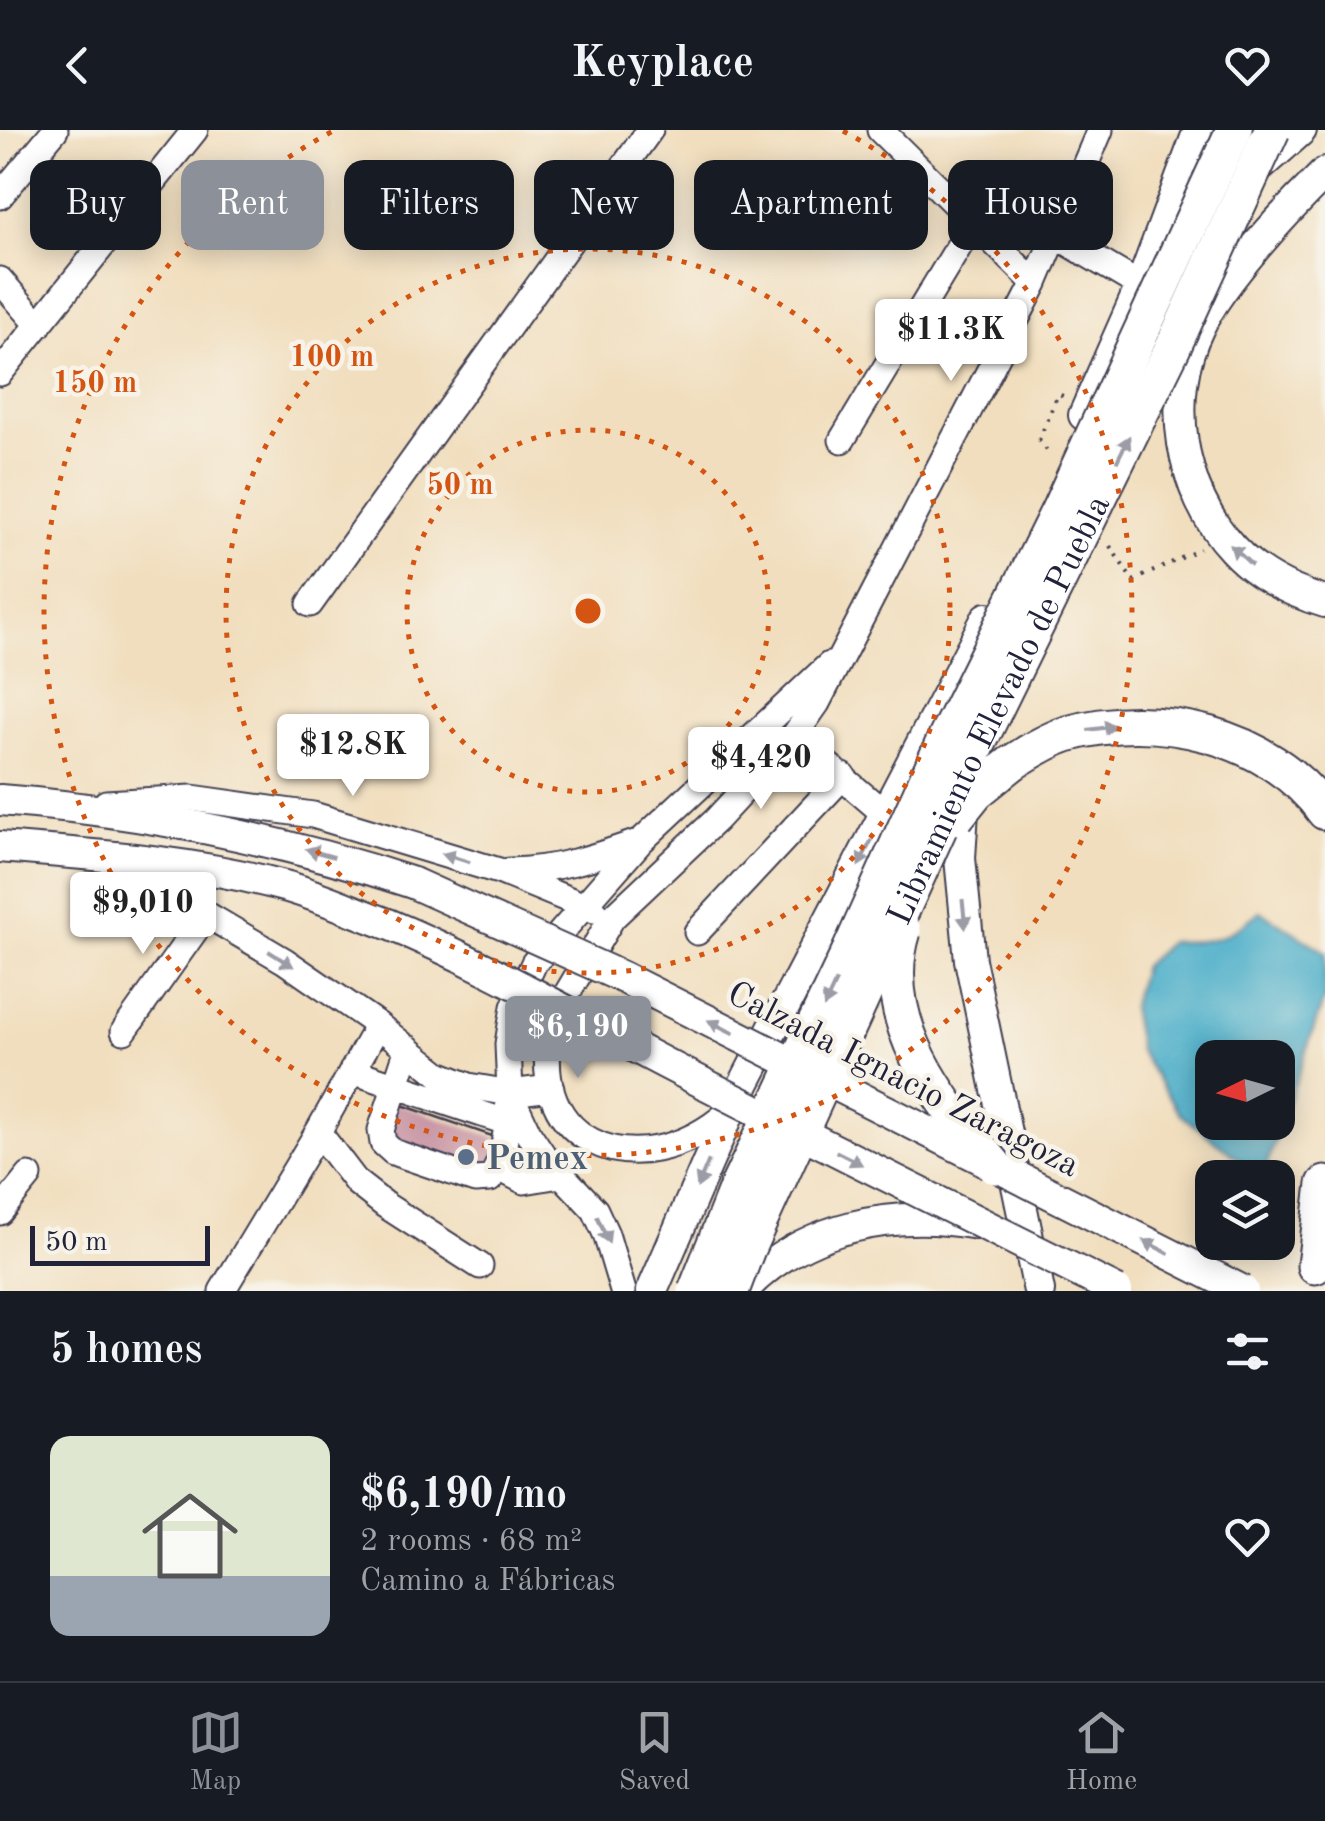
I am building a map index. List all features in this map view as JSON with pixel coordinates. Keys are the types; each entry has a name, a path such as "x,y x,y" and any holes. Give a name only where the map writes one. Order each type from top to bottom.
{"highway":[{"name":"Libramiento Elevado de Puebla","path":"696,1291 737,1188 942,746 1059,510 1234,130"},
{"name":"Libramiento Elevado de Puebla","path":"732,1291 747,1249 972,756 1173,347 1272,130"},
{"path":"996,1166 955,1120 930,1080 906,1024 897,989 900,942 908,914 935,851 976,792 1012,763 1065,735 1101,727 1179,727 1260,756 1306,790 1325,812"},
{"path":"1315,1267 1325,1184"}],"main road":[{"path":"652,1291 730,1110 1025,544 1141,286 1199,130"},
{"path":"1141,286 1301,130"},
{"path":"1325,173 1270,232 1200,324 1190,349 1180,400 1185,454 1200,498 1224,538 1262,574 1325,602"},
{"path":"1025,544 970,746 960,858 970,960 1039,1291"},
{"name":"Calzada Ignacio Zaragoza","path":"0,800 71,805 216,828 320,852 412,883 622,977 1243,1291"},
{"path":"0,847 210,869 288,888 388,924 466,956 591,1026 1117,1291"},
{"path":"742,1291 785,1254 821,1235 866,1222 910,1218 987,1226"}],"street":[{"path":"0,196 55,130"},
{"path":"0,373 195,130"},
{"path":"310,604 650,130"},
{"path":"880,130 948,197"},
{"path":"1087,160 1100,130"},
{"path":"842,440 956,250"},
{"path":"1001,250 1035,283"},
{"path":"730,1110 710,1128 664,1150 627,1153 582,1134 561,1110 551,1088 548,1046 556,1012 612,918 716,820 794,736 817,703 1049,250"},
{"path":"1080,250 1141,286"},
{"path":"0,280 39,325"},
{"path":"408,1048 382,1130 383,1143 393,1152 475,1180 490,1179 499,1168 506,1122 510,1093 508,1044 514,1007 534,963 640,842 840,655"},
{"path":"794,736 885,814"},
{"path":"697,932 842,776"},
{"path":"71,805 192,798 313,816 499,871 612,918"},
{"path":"499,871 544,870 574,864 640,842"},
{"path":"107,856 285,962 378,1025 439,1074 510,1093 551,1088"},
{"path":"124,1031 206,915"},
{"path":"222,1291 378,1025"},
{"path":"352,1071 506,1122"},
{"path":"510,1093 529,1134 560,1175 594,1210 606,1234 623,1291"},
{"path":"318,1132 358,1183 385,1205 480,1266"},
{"path":"499,1168 524,1181 560,1175"},
{"path":"0,1212 30,1176"},
{"path":"675,1242 709,1291"}],"path":[{"path":"1040,440 1058,394"},
{"path":"1105,538 1133,581 1224,538"}],"water":[{"path":"1260,911 1325,952 1325,996 1295,1083 1295,1040 1195,1040 1195,1126 1180,1114 1139,1051 1131,1007 1143,966 1169,942 1228,934"},
{"path":"1214,1140 1275,1140 1268,1160 1240,1160"}],"building":[{"name":"Pemex","path":"396,1103 501,1139 489,1175 384,1139"}],"place":[{"name":"Pemex","path":"466,1157"}]}
